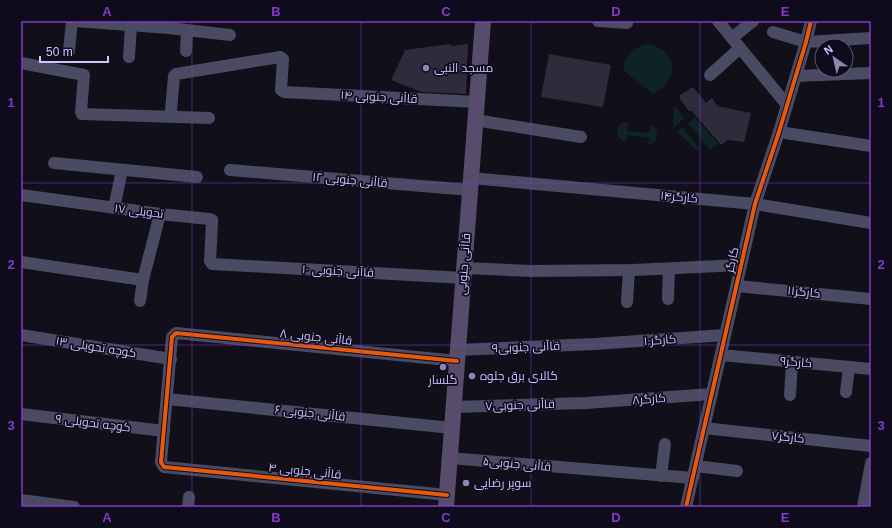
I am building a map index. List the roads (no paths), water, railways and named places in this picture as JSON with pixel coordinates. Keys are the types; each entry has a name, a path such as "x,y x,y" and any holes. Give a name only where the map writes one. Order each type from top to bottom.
{"main road":[{"name":"قاآنی جنوبی","path":"448,504 452,428 483,21"}],"street":[{"path":"68,50 72,21"},
{"path":"75,21 131,25 148,24 195,28 230,35"},
{"path":"598,21 627,23"},
{"path":"718,21 787,105"},
{"path":"732,38 753,21"},
{"name":"کارگر","path":"686,507 755,204 779,132 811,21"},
{"path":"128,57 131,25"},
{"path":"186,51 195,28"},
{"path":"774,32 806,42 871,38"},
{"path":"710,75 740,48"},
{"name":"قاآنی جنوبی ۱۴","path":"171,111 174,76 176,74 280,57 282,59 282,91 477,102"},
{"path":"21,63 84,75 80,112 82,114 209,118"},
{"path":"796,76 871,73"},
{"path":"475,120 581,137"},
{"path":"779,132 871,146"},
{"path":"54,163 197,177"},
{"path":"114,208 122,170"},
{"name":"قاآنی جنوبی ۱۲","path":"230,170 470,184 555,186"},
{"name":"کارگر۱۴","path":"555,186 755,204 871,223"},
{"name":"تحویلی ۱۷","path":"21,195 212,220 210,261 212,264"},
{"path":"140,302 143,280 160,214"},
{"path":"21,262 143,280"},
{"name":"قاآنی جنوبی ۱۰","path":"212,264 464,273 669,269 741,265"},
{"path":"668,299 669,269"},
{"path":"627,302 629,270"},
{"name":"کارگر۱۱","path":"736,286 871,299"},
{"name":"قاآنی جنوبی ۸","path":"171,359 174,335 176,333 458,356"},
{"name":"کوچه تحویلی ۱۳","path":"21,335 171,359"},
{"name":"کارگر۱۰","path":"595,344 725,335"},
{"name":"قاآنی جنوبی۹","path":"458,356 595,344"},
{"name":"کارگر۹","path":"721,355 871,369"},
{"path":"164,431 171,359"},
{"path":"790,395 792,362"},
{"path":"846,392 849,367"},
{"name":"کارگر۸","path":"586,403 712,394"},
{"name":"قاآنی جنوبی ۶","path":"167,399 452,428"},
{"name":"قاآنی جنوبی۷","path":"454,407 586,403"},
{"name":"کوچه تحویلی ۹","path":"21,414 164,431"},
{"name":"کارگر۷","path":"704,428 871,446"},
{"name":"قاآنی جنوبی ۴","path":"164,431 161,462 164,467 448,504"},
{"path":"661,476 665,444"},
{"name":"قاآنی جنوبی۵","path":"450,458 661,476 694,472 737,471"},
{"path":"863,507 871,464"},
{"path":"21,500 74,507"},
{"path":"686,507 691,507"}],"place":[{"name":"مسجد النبی","path":"426,68"},
{"name":"گلسار","path":"443,367"},
{"name":"کالای برق جلوه","path":"472,376"},
{"name":"سوپر رضایی","path":"466,483"}]}
